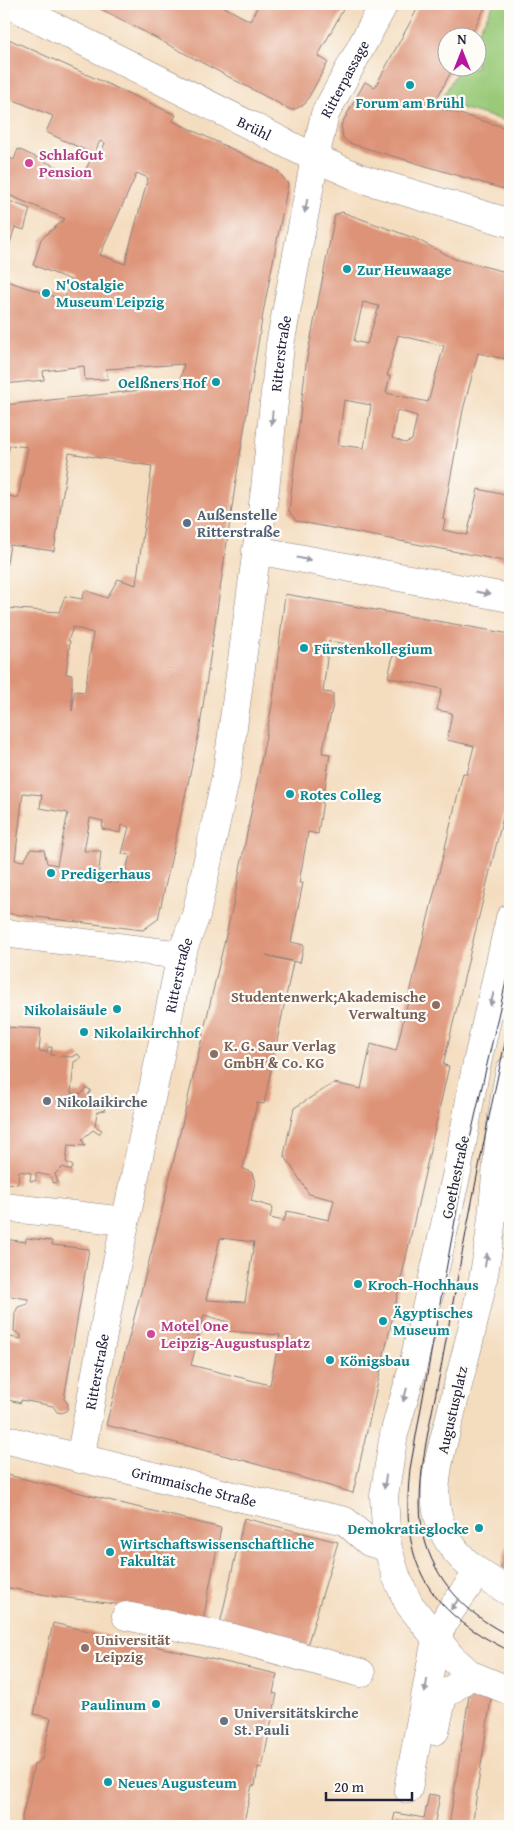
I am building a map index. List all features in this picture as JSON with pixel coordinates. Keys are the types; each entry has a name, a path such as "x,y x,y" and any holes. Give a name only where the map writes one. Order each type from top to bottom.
{"street":[{"name":"Brühl","path":"9,4 315,158 363,179 510,223"},
{"name":"Ritterpassage","path":"315,158 325,114 384,4"},
{"name":"Ritterstraße","path":"80,1459 125,1221 181,955 196,915 227,771 265,489 280,344 315,158"},
{"path":"256,550 510,598"},
{"name":"Goethestraße","path":"436,1638 409,1604 396,1576 387,1545 384,1496 394,1434 411,1374 449,1207 475,1072 510,918"},
{"path":"4,933 181,955"},
{"name":"Augustusplatz","path":"510,1070 503,1103 486,1262 443,1445 436,1496 437,1512 446,1540 478,1572 510,1592"},
{"path":"4,1207 125,1221"},
{"name":"Grimmaische Straße","path":"4,1439 80,1459 345,1521 369,1542 379,1545"},
{"path":"471,1675 442,1696 415,1791 436,1638 448,1613 478,1572"},
{"path":"126,1616 233,1638 360,1673"},
{"path":"436,1638 451,1657 471,1675 510,1691"}],"green space":[{"path":"494,4 510,4 510,122 440,102 453,78 486,78 486,28 480,28"}],"building":[{"path":"92,4 219,4 250,21 259,4 346,4 318,56 328,62 305,104 293,110"},
{"name":"Forum am Brühl","path":"420,4 487,4 474,28 436,28 436,78 448,78 433,106 510,129 510,191 349,143 343,138 341,125 365,82 375,87"},
{"path":"4,37 176,115 173,121 278,171 288,184 263,313 236,480 199,733 158,919 143,930 4,913 4,608 59,612 65,596 82,599 85,590 107,598 118,579 136,585 152,466 69,453 54,551 10,545 4,580 4,495 18,498 28,447 10,445 4,468 4,405 179,386 184,364 106,369 108,379 85,380 84,366 43,371 44,380 4,384 4,280 64,300 71,280 33,265 41,239 65,219 4,193 4,155 14,160 18,149 81,178 94,154 46,132 53,116 4,96 10,77 4,75","holes":["100,141 105,143 99,157 94,154","137,173 148,178 125,264 100,255","73,627 93,633 85,692 75,691 72,711 72,675 66,674 70,641 68,641","23,793 42,795 40,808 68,813 57,865 47,863 44,850 31,849 24,861 15,860","90,818 103,821 102,829 120,833 121,825 129,827 122,854 130,855 124,879 117,883 98,881 101,851 84,851"]},
{"path":"4,199 30,209 24,230 15,227 4,262"},
{"path":"342,212 414,238 455,259 510,273 510,360 478,353 463,410 443,519 445,520 443,530 467,535 478,489 510,496 510,562 296,521 289,511 306,363 335,215","holes":["363,302 379,306 367,344 354,341","398,335 444,346 428,402 386,393 390,376 387,376","344,400 371,405 364,448 338,445","397,410 417,416 412,440 405,443 392,438"]},
{"path":"285,594 510,634 510,772 507,785 510,788 443,1065 449,1066 353,1493 246,1461 106,1425 159,1223 233,905 273,700","holes":["329,641 394,652 388,677 442,689 437,710 452,713 447,740 474,746 467,774 463,773 396,1051 371,1044 361,1089 334,1083 294,1108 284,1155 309,1194 334,1200 329,1220 287,1211 284,1221 270,1218 273,1207 251,1201 255,1182 252,1173 243,1168 257,1103 264,1104 293,962 266,955 300,963 304,945 291,942 303,883 299,883 308,832 318,834 330,754 322,753 333,704 333,693 323,692","220,1238 254,1242 245,1302 206,1300","204,1315 228,1322 226,1331 280,1335 270,1385 191,1365"]},
{"name":"Nikolaikirche","path":"4,1027 41,1029 39,1051 47,1052 48,1047 52,1047 51,1055 71,1057 78,1054 81,1058 74,1062 71,1093 82,1094 86,1088 91,1090 87,1097 96,1108 103,1106 105,1110 97,1112 95,1126 102,1130 99,1134 93,1130 82,1139 85,1146 68,1145 66,1162 73,1166 71,1171 63,1167 55,1174 58,1182 53,1183 50,1176 36,1173 36,1181 30,1181 31,1173 19,1171 18,1184 4,1183"},
{"path":"26,1238 52,1241 52,1245 89,1249 64,1399 68,1404 67,1410 62,1413 57,1412 53,1406 21,1400 21,1403 4,1399 4,1336 21,1339 21,1335 14,1331 15,1313 18,1307 28,1304 28,1299 4,1295 4,1239 26,1242"},
{"name":"Wirtschaftswissenschaftliche Fakultät","path":"4,1474 221,1528 203,1620 131,1606 52,1596 4,1587"},
{"path":"244,1518 338,1542 307,1646 220,1624"},
{"path":"510,1533 510,1570 501,1568"},
{"name":"Paulinum","path":"53,1623 277,1674 273,1693 277,1694 262,1768 258,1767 255,1786 252,1785 243,1826 20,1826 34,1765 42,1759 51,1718 34,1714"},
{"path":"470,1689 492,1692 472,1826 449,1826"},
{"path":"429,1794 440,1796 434,1826 392,1826 395,1813 424,1818"}],"tram line":[{"path":"510,964 469,1143 410,1469 408,1502 409,1531 415,1557 424,1580 438,1600 457,1618 481,1635 510,1651"},
{"path":"510,1021 500,1063 428,1429 421,1478 420,1502 421,1524 426,1544 439,1573 448,1587 458,1599 482,1620 510,1636"}],"place":[{"name":"Forum am Brühl","path":"410,85"},
{"name":"SchlafGut Pension","path":"29,163"},
{"name":"Zur Heuwaage","path":"347,269"},
{"name":"N'Ostalgie Museum Leipzig","path":"46,293"},
{"name":"Oelßners Hof","path":"216,382"},
{"name":"Außenstelle Ritterstraße","path":"187,523"},
{"name":"Fürstenkollegium","path":"304,648"},
{"name":"Rotes Colleg","path":"290,794"},
{"name":"Predigerhaus","path":"51,873"},
{"name":"Studentenwerk;Akademische Verwaltung","path":"436,1005"},
{"name":"Nikolaisäule","path":"117,1009"},
{"name":"Nikolaikirchhof","path":"84,1032"},
{"name":"K. G. Saur Verlag GmbH & Co. KG","path":"214,1054"},
{"name":"Nikolaikirche","path":"47,1101"},
{"name":"Kroch-Hochhaus","path":"358,1284"},
{"name":"Ägyptisches Museum","path":"383,1321"},
{"name":"Motel One Leipzig-Augustusplatz","path":"151,1334"},
{"name":"Königsbau","path":"330,1360"},
{"name":"Demokratieglocke","path":"479,1528"},
{"name":"Wirtschaftswissenschaftliche Fakultät","path":"110,1552"},
{"name":"Universität Leipzig","path":"85,1648"},
{"name":"Paulinum","path":"156,1704"},
{"name":"Universitätskirche St. Pauli","path":"224,1721"},
{"name":"Neues Augusteum","path":"108,1782"}]}
